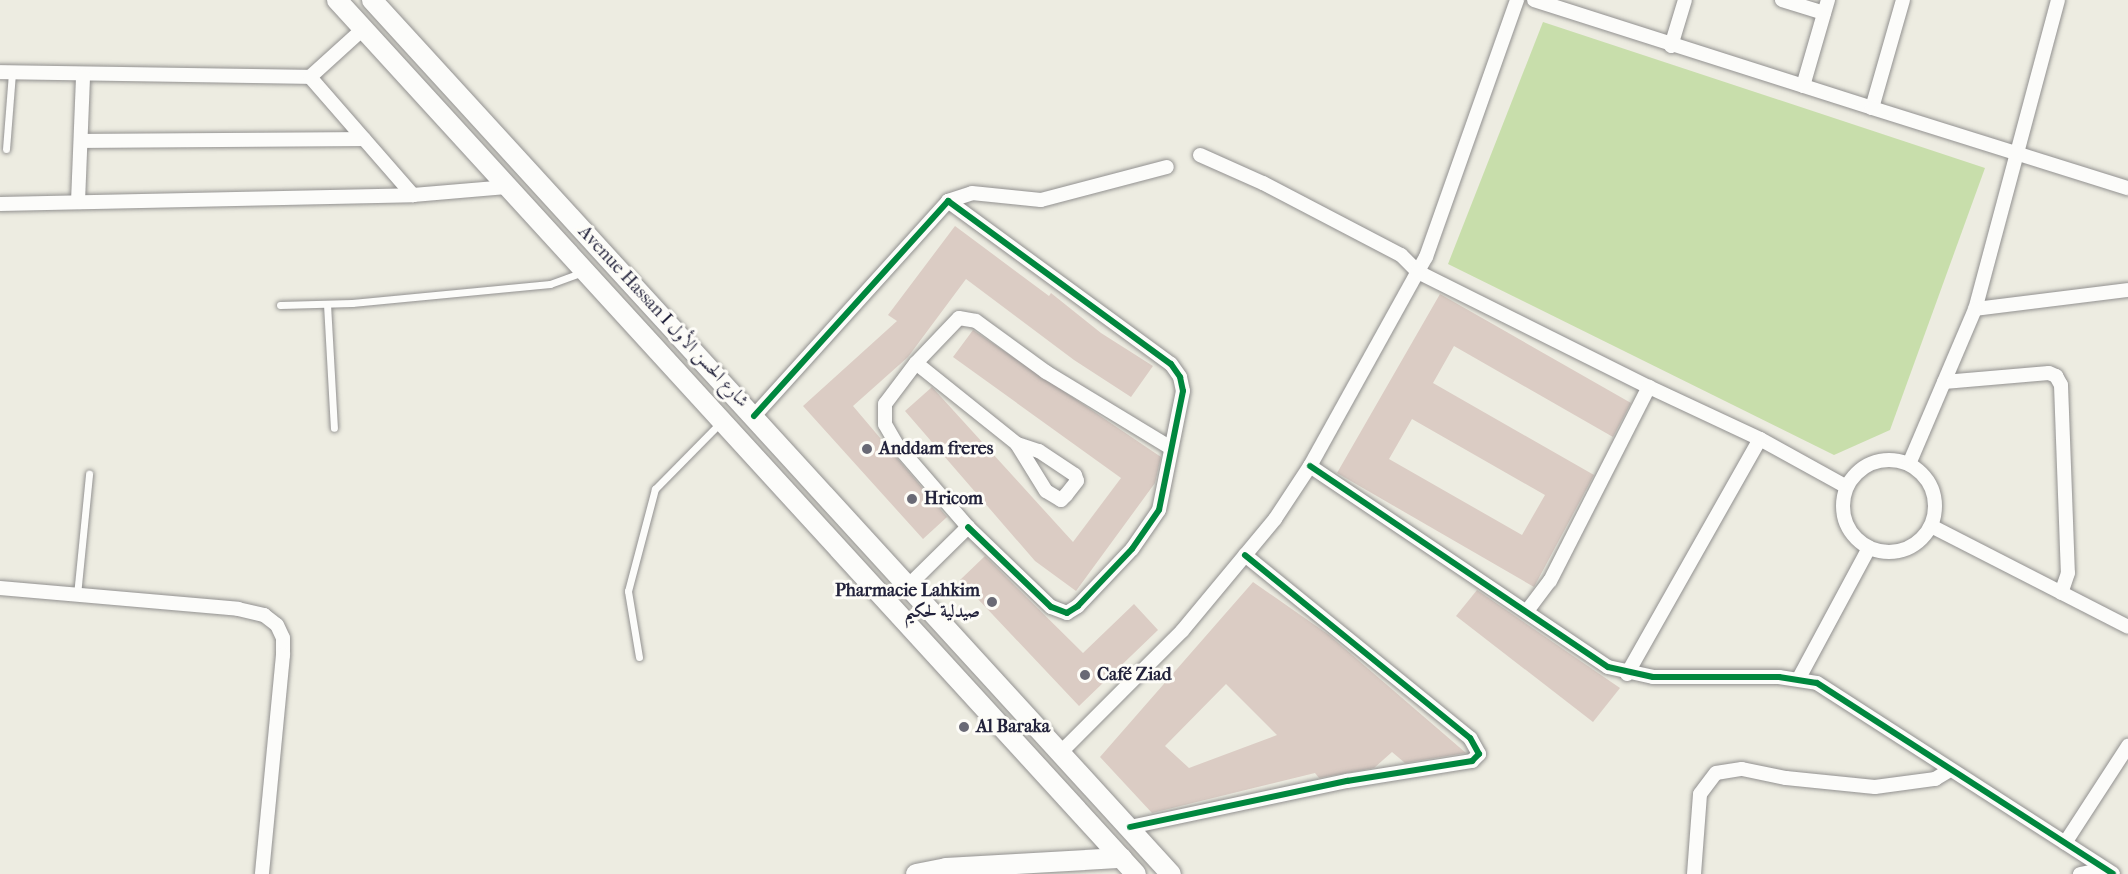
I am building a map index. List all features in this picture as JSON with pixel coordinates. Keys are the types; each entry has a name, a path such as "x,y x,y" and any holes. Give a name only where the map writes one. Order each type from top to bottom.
{"main road":[{"path":"337,0 583,272 723,420 1136,874"},
{"name":"Avenue Hassan I شارع الحسن الأول","path":"372,0 1100,793 1171,874"},
{"path":"916,874 946,868 1011,870 1122,858"}],"street":[{"path":"1062,752 1147,669 1245,555 1310,466 1418,272 1517,0"},
{"path":"1534,0 1671,46 2128,188"},
{"path":"1671,46 1685,0"},
{"path":"1782,0 1826,7 1803,86"},
{"path":"1872,108 1903,0"},
{"path":"1909,464 1975,309 2058,0"},
{"path":"6,72 310,77 363,29"},
{"path":"78,202 83,75"},
{"path":"310,77 413,195"},
{"path":"81,141 364,139"},
{"path":"1200,155 1263,183 1401,255 1418,272 1649,387 1760,439 1847,487"},
{"path":"754,416 948,201 972,193 1041,200 1167,167"},
{"path":"0,204 413,195 507,187"},
{"path":"948,201 1171,364 1180,377 1183,391 1159,510 1102,583 1066,613 1051,607 968,527 897,445 885,424 885,404 916,363 952,322 968,318 1046,372 1171,448"},
{"path":"1975,309 2128,290"},
{"path":"916,363 1017,444 1046,491 1061,500 1077,482 1075,475 1039,451 1017,444"},
{"path":"1944,382 2049,373 2056,376 2061,385 2068,573 2061,593"},
{"path":"1527,611 1550,580 1649,387"},
{"path":"1627,674 1760,439"},
{"path":"1891,460 1909,464 1923,475 1933,490 1935,508 1931,526 1920,540 1905,550 1887,553 1869,548 1854,537 1845,522 1842,504 1847,487 1857,472 1873,462 1891,460"},
{"path":"1310,466 1608,667 1627,674 1799,678 1841,697 1950,770 2109,871"},
{"path":"1931,526 2128,627"},
{"path":"909,585 968,527"},
{"path":"1799,678 1869,548"},
{"path":"1130,827 1347,781 1472,761 1479,754 1470,738 1245,555"},
{"path":"0,588 255,612 271,619 281,631 283,655 262,874"},
{"path":"2065,843 2128,746"},
{"path":"1694,874 1700,794 1716,773 1742,769 1786,778 1875,787 1935,779 1950,770"},
{"path":"2080,874 2109,871"}],"lane":[{"path":"6,72 6,149"},
{"path":"280,305 327,304 550,284 583,272"},
{"path":"327,304 334,428"},
{"path":"639,657 628,591 655,489 723,420"},
{"path":"77,595 89,474"}],"green space":[{"path":"1543,22 1985,168 1890,430 1834,455 1448,264"}],"building":[{"path":"955,226 1049,296 1051,293 1101,333 1153,366 1131,397 1074,360 966,279 908,357 853,406 947,517 923,539 803,406 897,321 888,315"},
{"path":"1440,294 1631,403 1613,437 1454,346 1433,383 1594,475 1534,587 1337,473","holes":["1412,419 1545,495 1522,535 1389,459"]},
{"path":"973,330 1161,457 1155,483 1076,591 1035,561 905,411 932,387 1073,542 1121,478 953,357"},
{"path":"985,556 1083,653 1134,604 1158,630 1079,706 960,580"},
{"path":"1253,582 1329,635 1466,753 1405,763 1392,752 1374,768 1319,778 1315,773 1152,813 1100,757","holes":["1226,684 1277,735 1189,768 1165,746"]},
{"path":"1477,590 1620,688 1593,722 1456,616"}],"cycle path":[{"path":"754,416 948,201 1171,364 1180,377 1183,391 1159,510 1132,549 1078,606 1067,613 1051,607 968,527"},
{"path":"1310,466 1608,667 1653,677 1779,677 1817,683 2113,874"},
{"path":"1130,827 1347,781 1472,761 1479,754 1470,738 1245,555"}],"place":[{"name":"Anddam freres","path":"867,449"},
{"name":"Hricom","path":"912,499"},
{"name":"Pharmacie Lahkim صيدلية لحكيم","path":"992,602"},
{"name":"Café Ziad","path":"1085,675"},
{"name":"Al Baraka","path":"964,727"}]}
